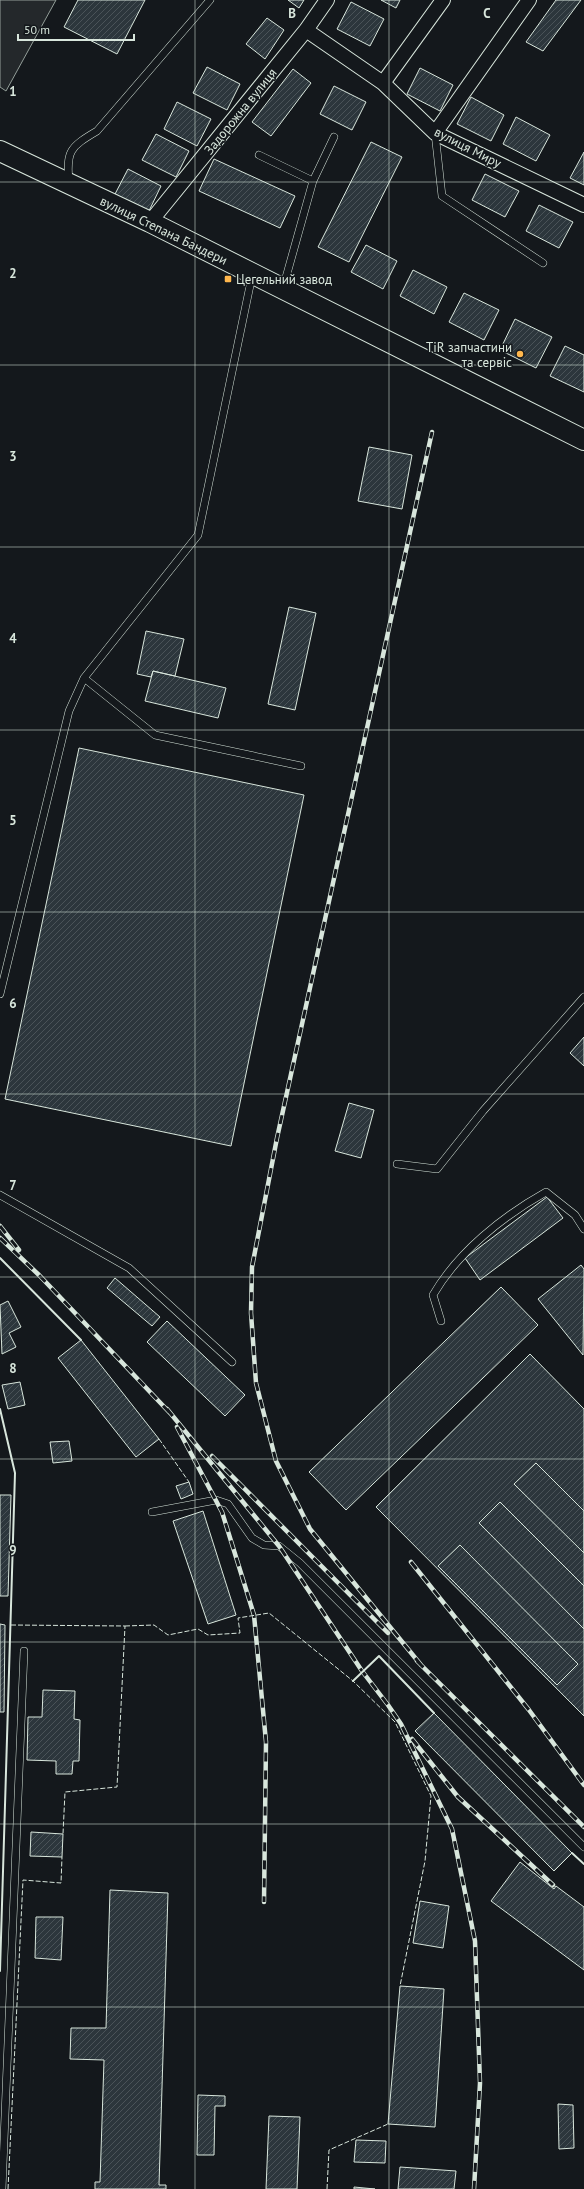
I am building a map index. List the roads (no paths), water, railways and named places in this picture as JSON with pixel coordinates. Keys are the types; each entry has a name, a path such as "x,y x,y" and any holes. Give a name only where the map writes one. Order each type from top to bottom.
{"street":[{"name":"Задорожна вулиця","path":"150,222 306,30 328,0"},
{"path":"383,83 443,0"},
{"path":"435,132 529,0"},
{"name":"вулиця Миру","path":"306,30 383,83 435,132 584,205"},
{"name":"вулиця Степана Бандери","path":"0,151 150,222 584,440"}],"lane":[{"path":"70,184 67,160 78,142 97,131 210,0"},
{"path":"435,132 442,196 543,263"},
{"path":"283,289 313,181 334,137"},
{"path":"259,155 313,181"},
{"path":"0,994 68,711 84,678 198,535 253,274"},
{"path":"84,678 156,735 301,766"},
{"path":"397,1164 437,1169 483,1111 584,996"},
{"path":"441,1321 433,1295 445,1274 482,1238 524,1205 546,1192 575,1216 584,1229"},
{"path":"0,1195 129,1268 232,1362"},
{"path":"152,1512 216,1500 228,1504 252,1538 264,1545 279,1546 300,1563 584,1847"},
{"path":"2,2189 24,1651"}],"railway":[{"path":"421,1665 310,1529 276,1461 256,1383 251,1313 252,1267 277,1138 432,432"},
{"path":"0,1226 19,1250"},
{"path":"0,1238 39,1275 170,1413"},
{"path":"167,1409 279,1546 362,1671 401,1724 452,1829 475,1941 480,2083 474,2189"},
{"path":"177,1427 222,1512 254,1615 266,1742 264,1902"},
{"path":"212,1456 388,1633"},
{"path":"411,1562 529,1710 584,1785"},
{"path":"417,1661 584,1827"},
{"path":"412,1739 458,1797 553,1885"}],"place":[{"name":"Цегельний завод","path":"228,279"},
{"name":"TiR запчастини та сервіс","path":"520,354"}]}
